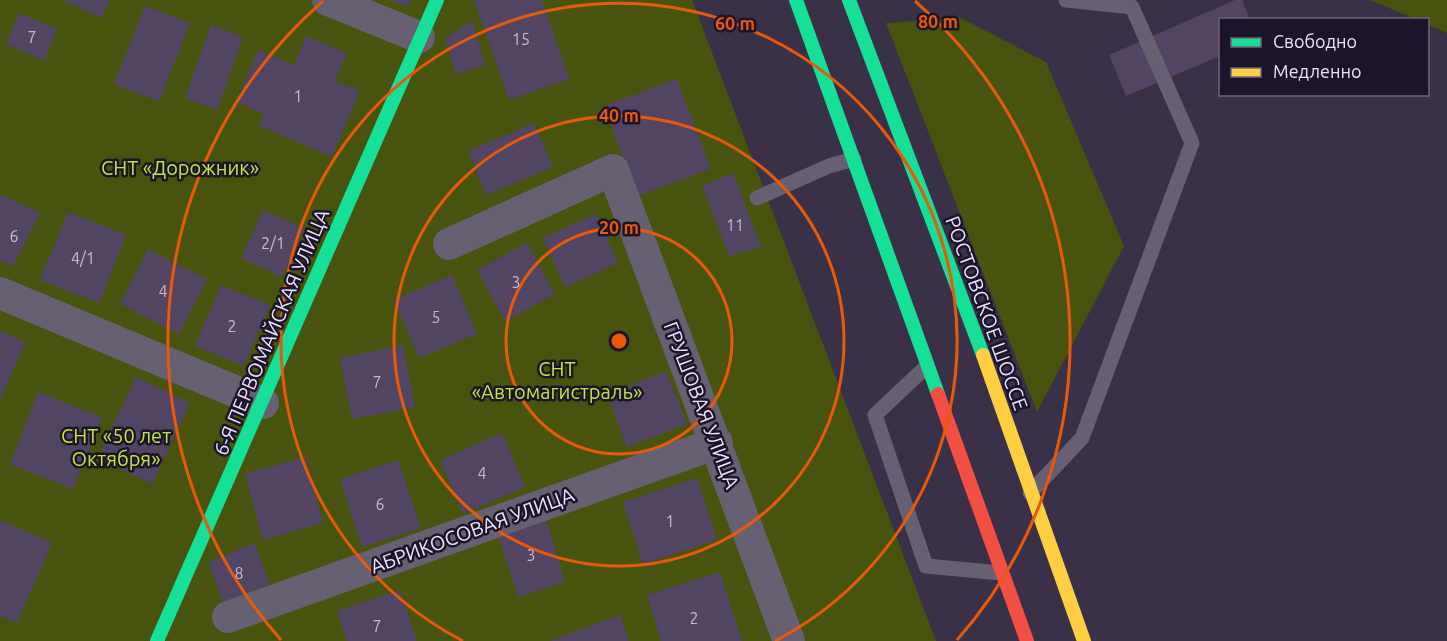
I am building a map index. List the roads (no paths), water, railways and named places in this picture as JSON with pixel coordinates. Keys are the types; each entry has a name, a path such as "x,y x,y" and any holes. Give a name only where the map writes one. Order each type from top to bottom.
{"main road":[{"name":"6-Я ПЕРВОМАЙСКАЯ УЛИЦА","path":"157,641 263,403 419,37 437,0"},
{"path":"796,0 1027,641"},
{"name":"РОСТОВСКОЕ ШОССЕ","path":"849,0 973,328 1030,493 1084,638"}],"street":[{"path":"328,0 419,37"},
{"name":"ГРУШОВАЯ УЛИЦА","path":"449,244 613,170 717,442 789,641"},
{"path":"0,293 263,403"},
{"name":"АБРИКОСОВАЯ УЛИЦА","path":"228,617 717,442"}],"lane":[{"path":"1030,493 1082,438 1192,143 1132,7 1066,0"},
{"path":"757,198 829,166 854,159"},
{"path":"927,366 876,415 926,566 1001,573"}],"park label":[{"name":"СНТ «Дорожник»","path":"180,167"},
{"name":"СНТ «Автомагистраль»","path":"557,380"},
{"name":"СНТ «50 лет Октября»","path":"116,446"}]}
